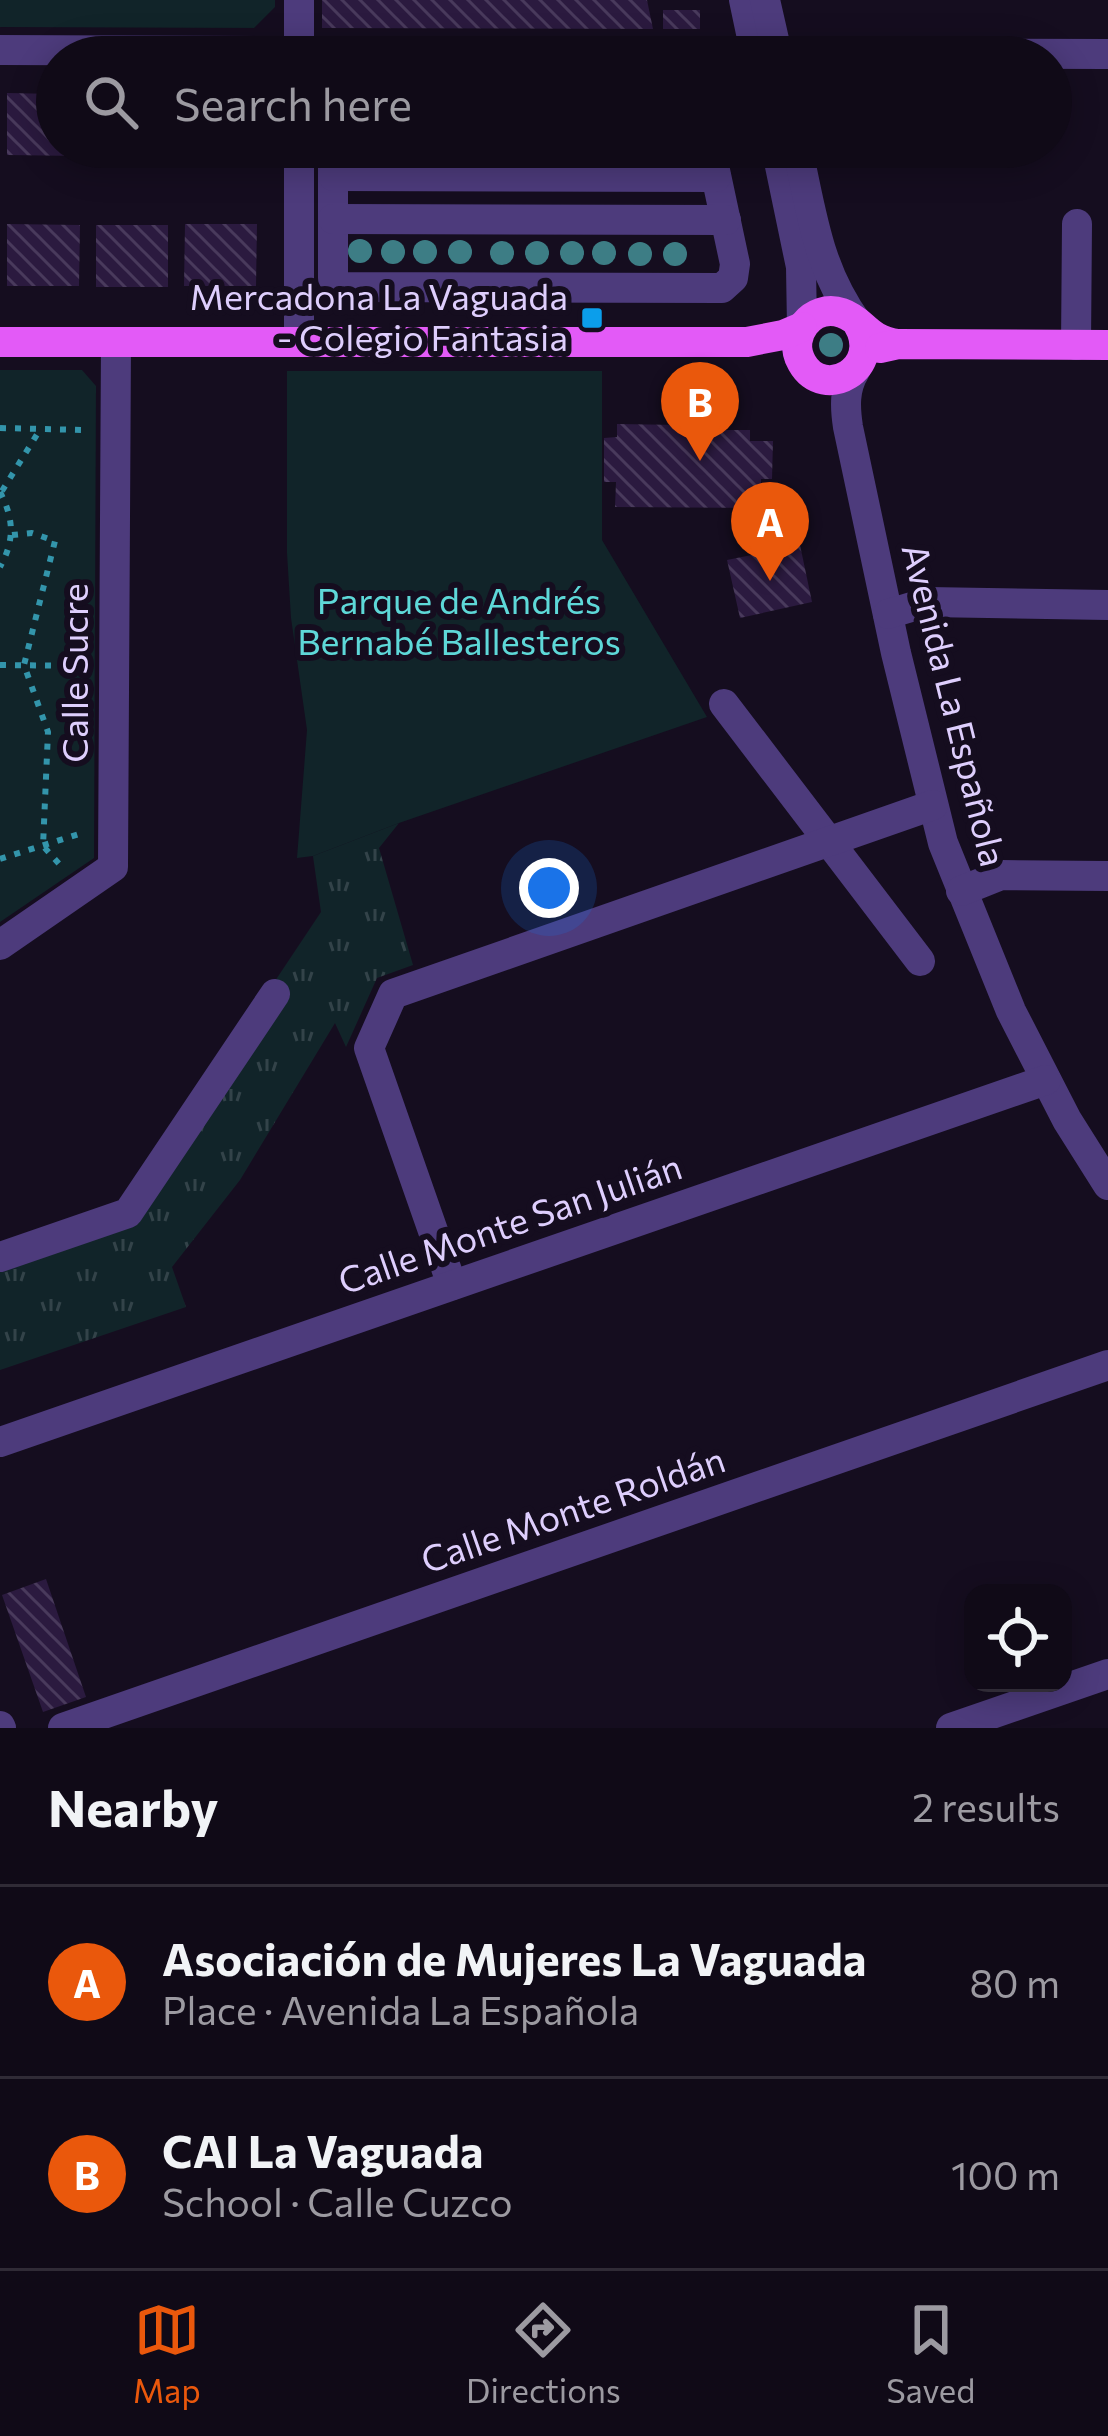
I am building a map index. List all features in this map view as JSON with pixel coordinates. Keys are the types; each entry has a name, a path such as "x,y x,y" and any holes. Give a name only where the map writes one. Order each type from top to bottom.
{"main road":[{"path":"0,342 747,342 783,335 828,311 840,312 874,338 898,344 1108,345"},
{"path":"857,324 866,342 858,366"},
{"path":"802,327 796,344 801,363 812,374 836,379 874,350 898,344"},
{"path":"747,342 777,348 812,374"}],"street":[{"path":"299,0 299,36"},
{"path":"744,0 758,36"},
{"path":"765,0 766,36"},
{"path":"0,50 36,50"},
{"path":"1072,54 1108,54"},
{"path":"299,168 299,343"},
{"path":"333,168 333,278 341,286 722,288 733,278 736,264 714,168"},
{"path":"780,168 801,267 802,327"},
{"path":"802,168 824,264 857,324"},
{"path":"333,219 726,220"},
{"path":"1076,344 1077,224"},
{"name":"Calle Sucre","path":"0,945 112,867 116,343"},
{"name":"Avenida La Española","path":"858,366 845,401 848,427 943,843 1011,1011 1108,1185"},
{"name":"Avenida La Española","path":"812,374 834,393 848,427"},
{"path":"888,614 928,602 1108,604"},
{"path":"724,704 920,961"},
{"path":"452,1286 369,1048 393,994 934,805"},
{"path":"961,891 1001,875 1108,875"},
{"path":"0,1257 128,1213 275,994"},
{"name":"Calle Monte San Julián","path":"0,1442 1046,1080"},
{"name":"Calle Monte Roldán","path":"63,1728 1108,1365"},
{"path":"951,1728 1108,1674"}],"path":[{"path":"0,428 96,430"},
{"path":"0,568 12,535 10,512 0,492 41,428"},
{"path":"12,535 32,533 55,541 24,665 48,732 43,846 69,875"},
{"path":"0,664 95,666"},
{"path":"0,859 94,830"}],"green space":[{"path":"0,0 275,0 275,7 254,28 0,27"},
{"path":"0,370 82,370 96,386 94,858 0,922"},
{"name":"Parque de Andrés Bernabé Ballesteros","path":"287,371 602,371 602,540 707,717 297,858 307,730 287,553"},
{"path":"399,823 379,848 413,965 377,978 346,1047 335,1023 240,1180 172,1267 186,1307 0,1370 0,1257 128,1213 321,912 313,856"}],"building":[{"path":"322,0 647,0 653,29 322,28"},
{"path":"663,10 700,10 700,29 663,29"},
{"path":"7,93 36,94 36,155 7,155"},
{"path":"7,224 80,225 79,286 7,286"},
{"path":"185,224 257,224 256,286 184,286"},
{"path":"96,225 168,225 168,287 96,287"},
{"path":"681,414 714,414 713,430 750,430 750,441 773,441 772,479 761,479 761,508 615,507 616,482 604,482 604,438 617,437 617,424 681,425"},
{"path":"800,545 812,602 740,618 727,560"},
{"path":"46,1579 86,1697 43,1712 2,1595"}],"place":[{"name":"Mercadona La Vaguada - Colegio Fantasia","path":"592,318"},
{"name":"CAI La Vaguada","path":"700,461"},
{"name":"Asociación de Mujeres La Vaguada","path":"770,581"}]}
